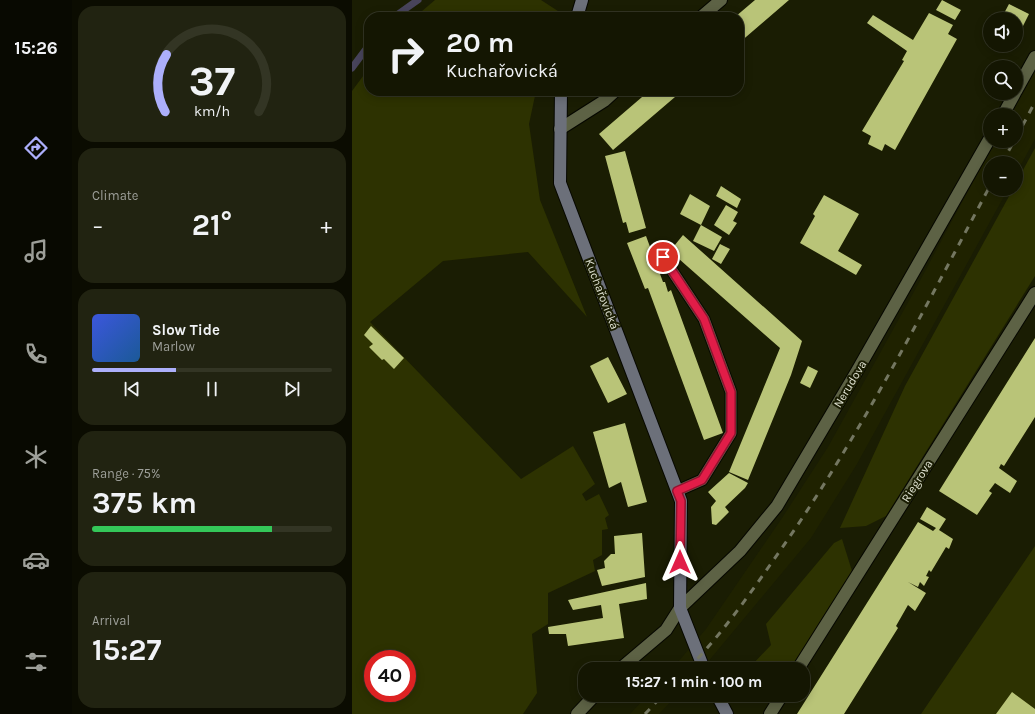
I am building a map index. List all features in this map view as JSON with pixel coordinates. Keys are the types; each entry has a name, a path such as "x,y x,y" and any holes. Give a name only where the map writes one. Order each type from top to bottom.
{"street":[{"path":"578,12 582,0"},
{"path":"707,12 721,0"},
{"path":"1023,78 1035,57"},
{"name":"Kuchařovická","path":"561,96 560,183 681,501 680,608 701,662"},
{"path":"560,129 610,96"},
{"name":"Nerudova","path":"628,662 666,630 680,608 740,551 777,506 858,371 984,148"},
{"name":"Riegrova","path":"802,662 1035,293"},
{"path":"577,714 588,702"},
{"path":"721,702 727,714"},
{"path":"770,714 778,702"}],"lane":[{"path":"663,257 704,319 731,392 731,433 702,480 677,491"}],"shaded area":[{"path":"435,0 541,0 559,12 421,12"},
{"path":"1035,65 1035,139 1023,161 1023,156 987,156 991,148 1023,148 1023,108 1013,108 1017,100 1023,100 1023,88"},
{"path":"364,75 364,96 535,96 529,124 540,200 587,317 528,252 443,261 370,322 521,479 573,446 595,484 582,494 586,501 599,494 609,515 605,518 608,529 602,530 602,555 593,560 595,571 548,593 548,624 532,634 537,693 523,714 352,714 352,91"},
{"path":"1035,148 1035,276 886,516 866,526 840,528 905,386 1009,196 1023,196 1023,170"},
{"path":"983,163 983,196 1004,196 857,464 811,538 708,662 678,662 706,629 782,518 828,447"},
{"path":"842,539 852,571 794,662 755,662 771,645 766,624 834,543"},
{"path":"1035,546 1035,714 921,714"},
{"path":"641,702 670,702 659,714 630,714"}],"building":[{"path":"755,0 789,0 744,39 744,12 741,12"},
{"path":"942,0 961,10 955,20 936,10"},
{"path":"1009,4 1029,14 1023,26 1023,12 1005,12"},
{"path":"929,13 953,25 948,34 957,39 895,150 885,144 882,151 868,144 871,136 862,131 904,61 902,60 907,51 867,23 873,15 913,40"},
{"path":"643,96 676,96 613,150 599,134"},
{"path":"625,151 646,228 629,233 626,222 623,223 605,156"},
{"path":"721,186 741,199 737,208 716,196"},
{"path":"690,194 710,206 701,225 680,214"},
{"path":"824,195 859,214 838,251 862,265 856,275 800,243 815,216 813,214"},
{"path":"726,205 738,212 733,221 737,223 729,235 714,225"},
{"path":"701,225 722,237 714,251 693,241"},
{"path":"683,235 802,341 791,375 748,480 729,472 780,348 670,251"},
{"path":"646,236 663,282 665,282 668,292 671,290 723,433 704,440 648,288 645,289 627,243"},
{"path":"720,244 730,249 721,264 712,259"},
{"path":"371,326 404,358 394,369 369,347 373,344 364,335"},
{"path":"1035,338 1035,417 1004,466 1001,464 999,468 1017,481 1010,493 995,483 989,491 992,493 977,515 939,491"},
{"path":"608,357 627,394 608,403 590,366"},
{"path":"808,366 818,371 810,388 800,383"},
{"path":"625,423 647,502 628,507 621,482 609,488 593,432"},
{"path":"729,473 748,483 745,488 725,507 729,512 716,525 712,524 711,507 716,501 708,492"},
{"path":"927,507 946,519 939,530 953,539 949,549 946,547 931,572 929,570 926,576 929,577 924,586 920,582 918,587 908,582 926,593 915,611 908,605 896,626 898,628 844,714 797,714 805,702 810,702 810,693 918,522 933,531 936,528 920,519"},
{"path":"642,533 645,577 602,586 597,570 605,568 604,561 611,554 615,554 614,536"},
{"path":"646,583 647,599 619,604 624,638 568,646 566,634 549,634 548,627 603,618 601,605 573,610 568,600"},
{"path":"1012,692 1035,709 1035,714 996,714"}],"waterway":[{"path":"401,12 418,0"},
{"path":"352,68 364,52"}],"railway":[{"path":"1023,125 1035,102"},
{"path":"1006,156 1010,148"},
{"path":"694,662 721,632 751,592 831,474 886,379 985,196"},
{"path":"645,714 656,702"}],"route":[{"path":"663,257 704,319 731,392 731,433 702,480 677,491 681,501 680,562"}]}
